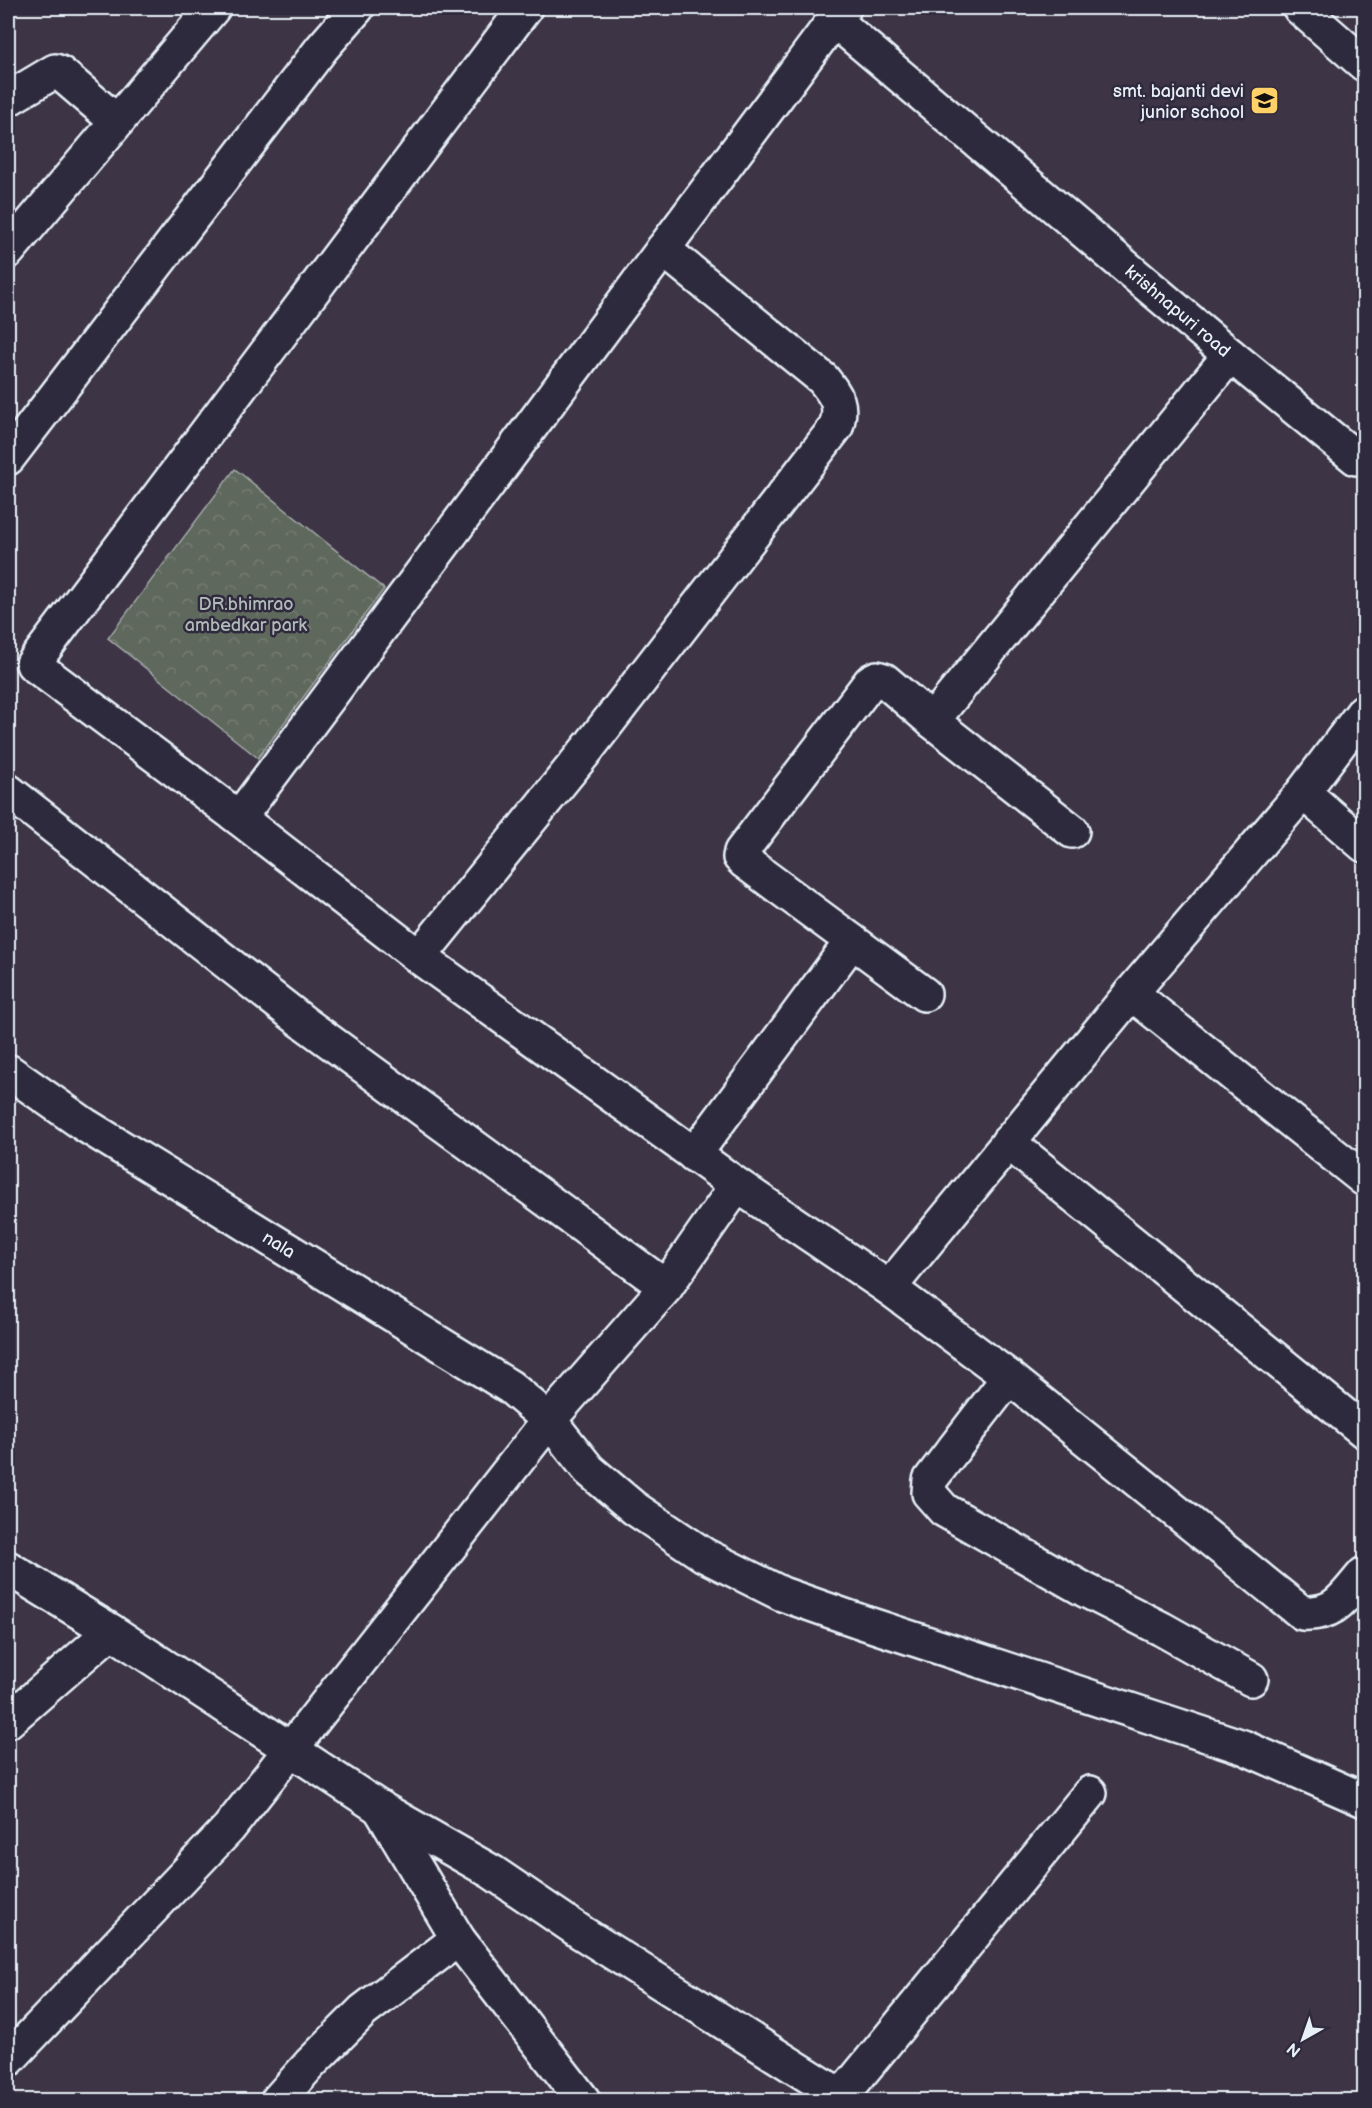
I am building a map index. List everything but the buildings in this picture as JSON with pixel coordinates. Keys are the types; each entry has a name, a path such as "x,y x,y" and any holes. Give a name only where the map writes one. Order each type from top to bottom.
{"street":[{"path":"8,250 213,8"},
{"path":"8,458 322,48 357,8"},
{"path":"525,8 33,664 239,818 419,957 694,1155 889,1288 1009,1377 1302,1612 1317,1613 1334,1608 1365,1574"},
{"path":"1300,8 1365,64"},
{"path":"239,818 839,14"},
{"name":"krishnapuri road","path":"839,14 1230,355 932,721"},
{"path":"8,99 55,71 116,122"},
{"path":"419,957 589,747 826,441 838,420 840,413 838,399 823,379 663,249"},
{"path":"1230,355 1356,458"},
{"path":"924,994 745,862 740,856 871,681 877,678 884,680 932,721 1072,831"},
{"path":"889,1288 1131,993 1303,792 1365,711"},
{"path":"8,791 303,1022 666,1287"},
{"path":"1303,792 1365,845"},
{"path":"694,1155 852,941"},
{"path":"1131,993 1365,1179"},
{"name":"nala","path":"8,1071 85,1125 510,1387 549,1420 589,1470 634,1508 704,1555 782,1594 1244,1747 1365,1800"},
{"path":"1008,1142 1365,1431"},
{"path":"8,2060 229,1828 549,1420 666,1287 737,1185"},
{"path":"1009,1377 930,1480 929,1493 944,1510 1085,1590 1162,1629 1251,1679"},
{"path":"8,1568 111,1631 380,1808 492,1872 582,1933 844,2099 1090,1793"},
{"path":"8,1721 111,1631"},
{"path":"380,1808 458,1939 583,2100"},
{"path":"278,2100 310,2064 363,2012 458,1939"}],"green space":[{"name":"DR.bhimrao ambedkar park","path":"235,469 384,589 258,758 108,638"}],"place":[{"name":"smt. bajanti devi junior school","path":"1265,101"}]}
